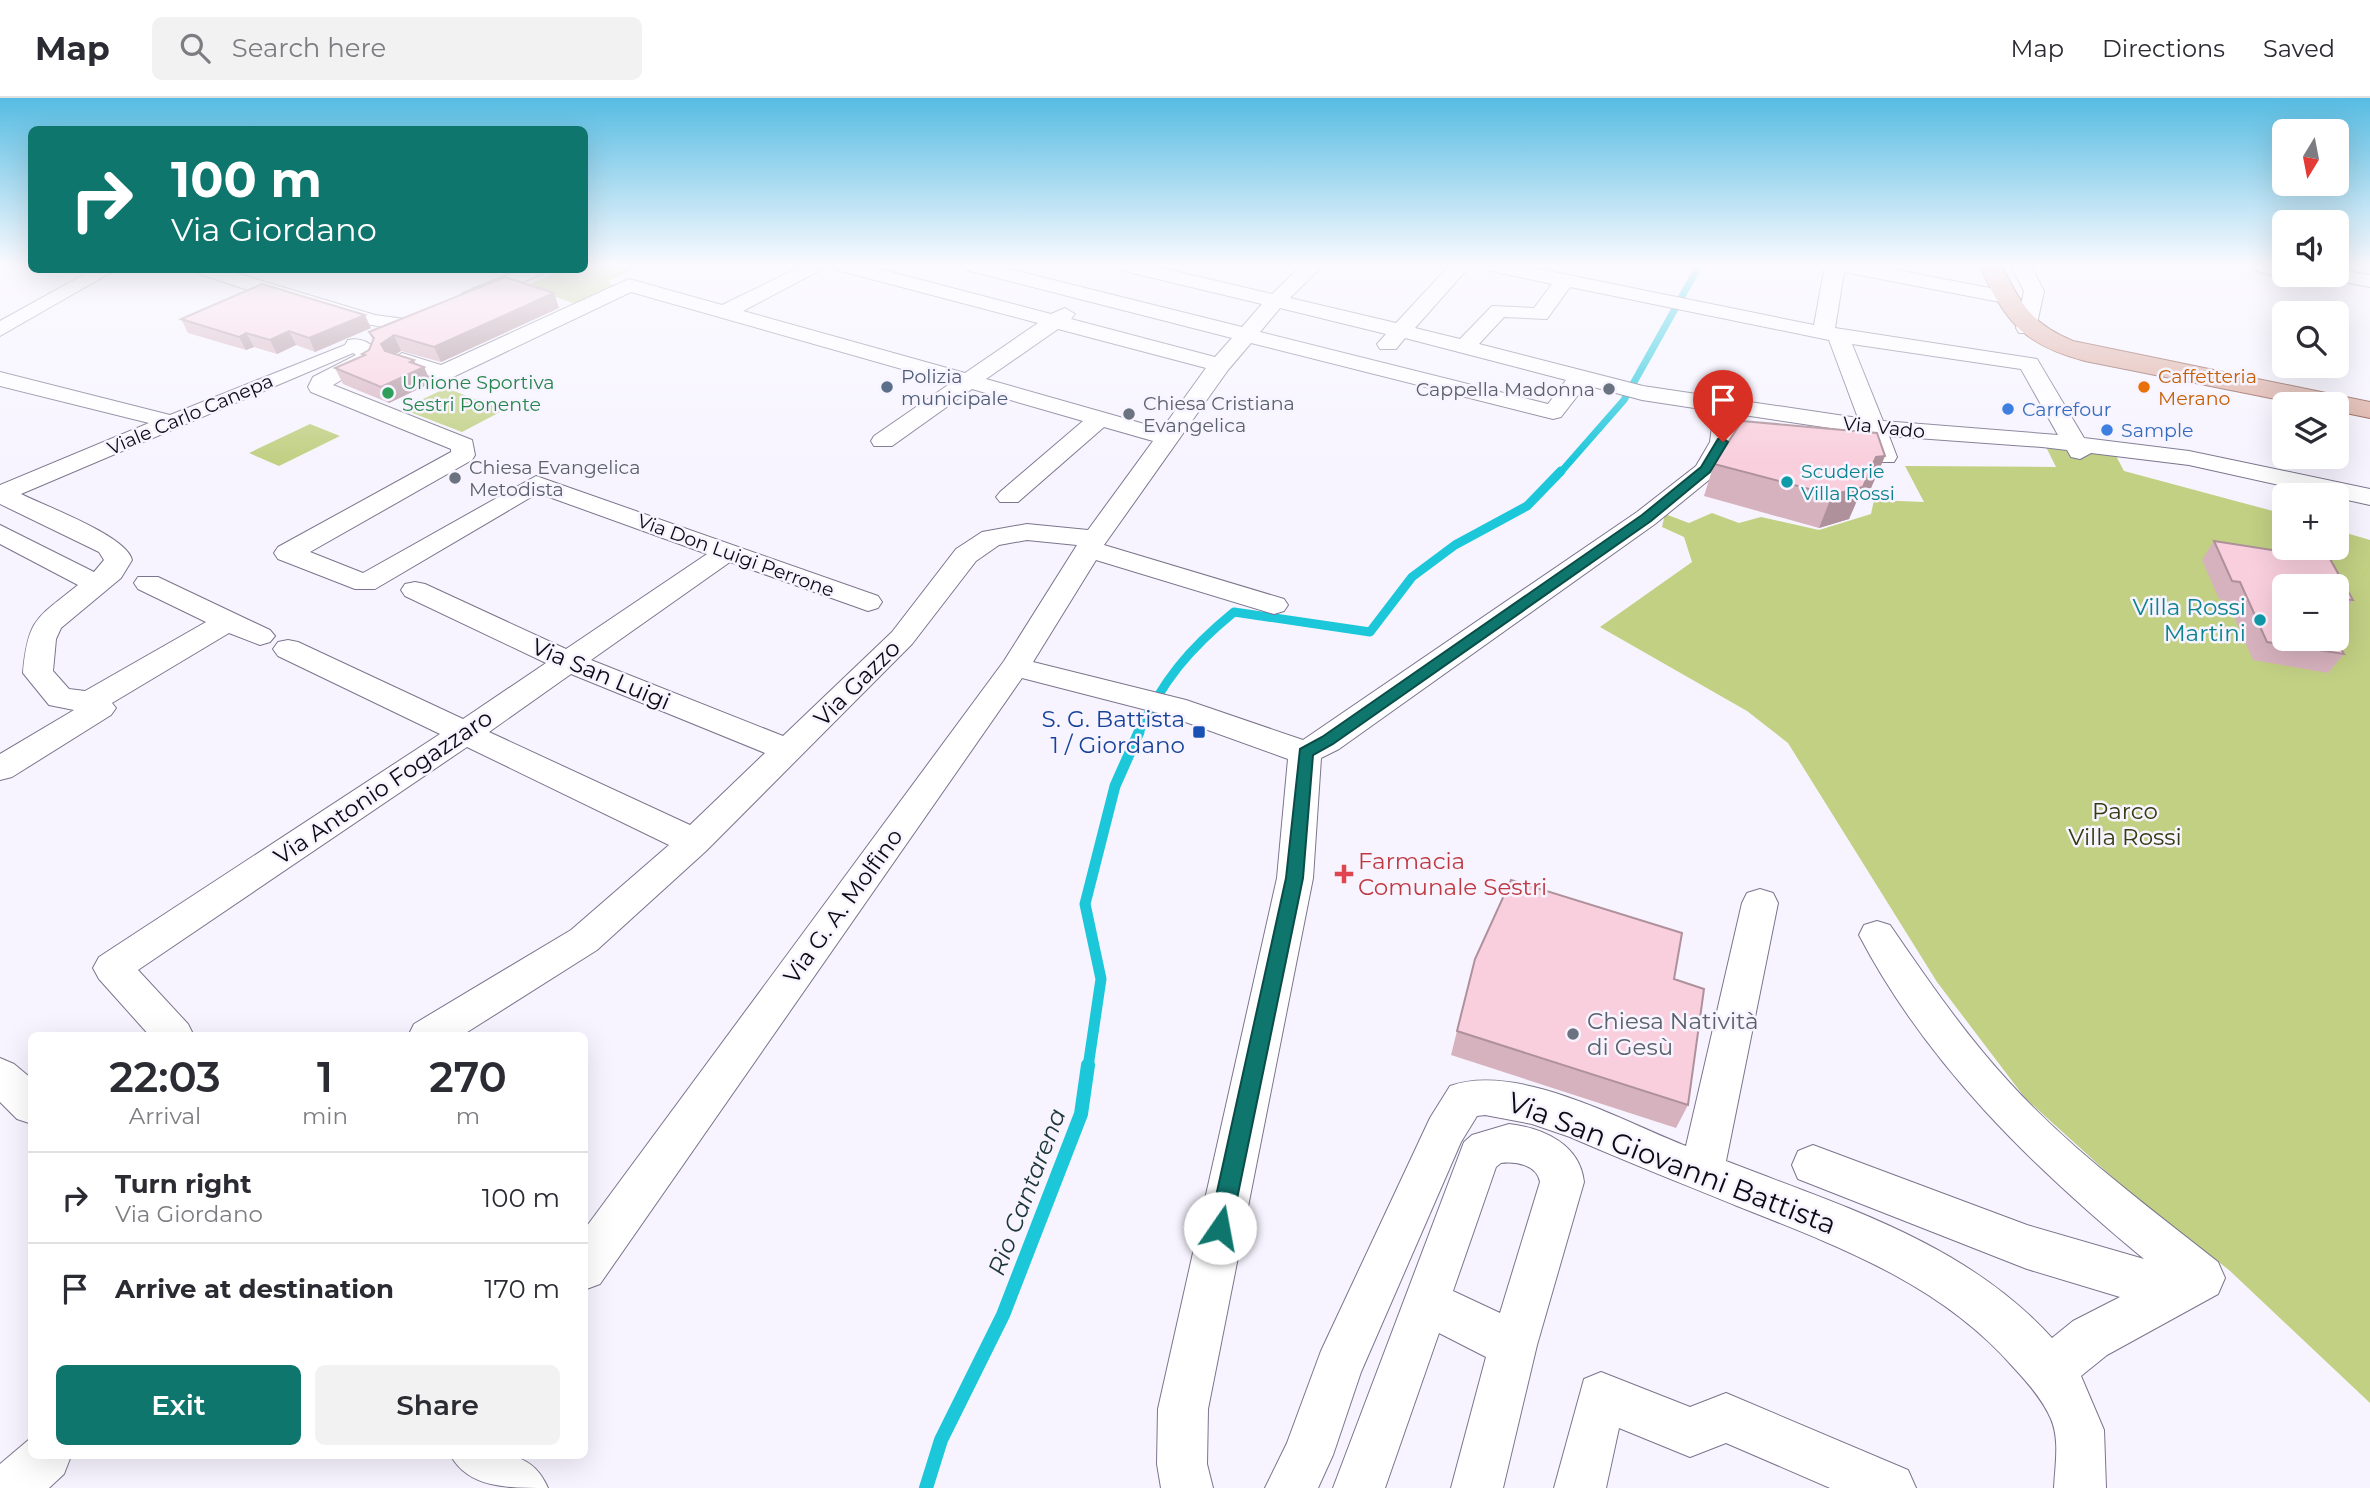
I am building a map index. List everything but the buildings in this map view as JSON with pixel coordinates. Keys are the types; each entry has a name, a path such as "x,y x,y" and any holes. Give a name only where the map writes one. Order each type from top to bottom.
{"main road":[{"path":"2035,331 2041,337 2085,353 2370,410"}],"street":[{"name":"Viale Carlo Canepa","path":"0,494 389,331"},
{"path":"401,360 443,373 534,331"},
{"path":"790,331 1168,438"},
{"path":"883,441 1042,331"},
{"path":"1088,331 1220,365"},
{"path":"1234,331 1553,412 1580,377"},
{"path":"1091,544 1220,365 1250,331"},
{"path":"1370,367 1397,331"},
{"name":"Via Vado","path":"1401,331 1626,389 1726,408 1875,428 2042,440 2079,449"},
{"path":"1465,347 1480,331"},
{"path":"1815,331 2029,364"},
{"path":"1819,453 1885,457 1875,428 1831,331"},
{"path":"2029,364 2039,351 2040,331"},
{"name":"Via Don Luigi Perrone","path":"356,345 368,354 366,359 321,382 319,387 463,445 463,456 288,553 365,583 536,484 868,602"},
{"path":"2029,364 2079,449 2189,458 2370,497"},
{"path":"0,379 171,422"},
{"path":"1015,667 1175,707 1305,752 1328,741 1646,518 1706,470 1735,443 1726,408"},
{"path":"1009,497 1099,419"},
{"path":"0,494 115,551 118,560 115,567 49,623 41,639 38,673 60,698 90,702 100,708 0,769"},
{"name":"Via Gazzo","path":"434,1032 584,940 694,842 789,751 902,638 966,555 991,538 1027,532 1091,544 1274,605"},
{"path":"0,533 96,584"},
{"name":"Via G. A. Molfino","path":"588,1262 1015,667 1091,544"},
{"name":"Via Antonio Fogazzaro","path":"170,1032 112,968 465,733 727,552"},
{"path":"148,583 694,842"},
{"name":"Via San Luigi","path":"415,590 566,661 789,751"},
{"path":"90,702 228,621"},
{"path":"0,759 43,726 52,689"},
{"path":"1187,1488 1182,1464 1183,1409 1295,878 1305,752"},
{"path":"1702,1171 1760,903"},
{"path":"1877,934 1943,1030 1994,1094 2071,1171 2202,1280"},
{"path":"0,1076 28,1102"},
{"name":"Via San Giovanni Battista","path":"1291,1488 1308,1455 1338,1368 1445,1131 1465,1099 1479,1096 1510,1099 1702,1171 1898,1249 1927,1265 1984,1303 2008,1325 2048,1372 2068,1402 2079,1430 2080,1488"},
{"path":"1359,1488 1425,1301 1485,1148 1506,1143 1530,1148 1553,1162 1560,1171 1562,1193 1513,1345 1477,1488"},
{"path":"1813,1165 2027,1247 2202,1280"},
{"path":"2048,1372 2090,1338 2202,1280"},
{"path":"1425,1301 1513,1345"},
{"path":"1580,1488 1601,1395 1690,1432 1726,1418 1890,1488"},
{"path":"11,1488 43,1459"},
{"path":"42,1488 59,1459"},
{"path":"480,1459 522,1488"}],"green space":[{"path":"446,388 504,410 462,432 402,409"},
{"path":"310,424 340,436 279,466 249,453"},
{"name":"Parco Villa Rossi","path":"2044,443 2114,452 2124,471 2272,511 2272,560 2349,560 2349,534 2370,540 2370,1403 2229,1270 2133,1196 2025,1098 1937,982 1788,743 1747,711 1600,627 1692,562 1684,537 1662,527 1665,514 1689,523 1712,513 1739,523 1761,517 1819,530 1871,514 1874,500 1924,502 1905,466 2056,467"}],"waterway":[{"name":"Rio Cantarena","path":"1560,473 1624,400 1663,331"},
{"name":"Rio Cantarena","path":"1138,734 1157,698 1178,667 1203,639 1234,612 1370,632 1412,577 1455,545 1527,506 1561,471"},
{"name":"Rio Cantarena","path":"1088,1067 1101,979 1085,904 1115,786 1139,732"},
{"name":"Rio Cantarena","path":"926,1488 941,1440 1003,1315 1081,1114 1088,1065"}],"place":[{"name":"Polizia municipale","path":"887,387"},
{"name":"Caffetteria Merano","path":"2144,387"},
{"name":"Cappella Madonna","path":"1609,389"},
{"name":"Unione Sportiva Sestri Ponente","path":"388,393"},
{"name":"Carrefour","path":"2008,409"},
{"name":"Chiesa Cristiana Evangelica","path":"1129,414"},
{"name":"Sample","path":"2107,430"},
{"name":"Chiesa Evangelica Metodista","path":"455,478"},
{"name":"Scuderie Villa Rossi","path":"1787,482"},
{"name":"Villa Rossi Martini","path":"2260,620"},
{"name":"S. G. Battista 1 / Giordano","path":"1199,732"},
{"name":"Farmacia Comunale Sestri","path":"1344,874"},
{"name":"Chiesa Natività di Gesù","path":"1573,1034"}],"route":[{"path":"1220,1228 1295,878 1305,752 1328,741 1646,518 1706,470 1723,442"}]}
